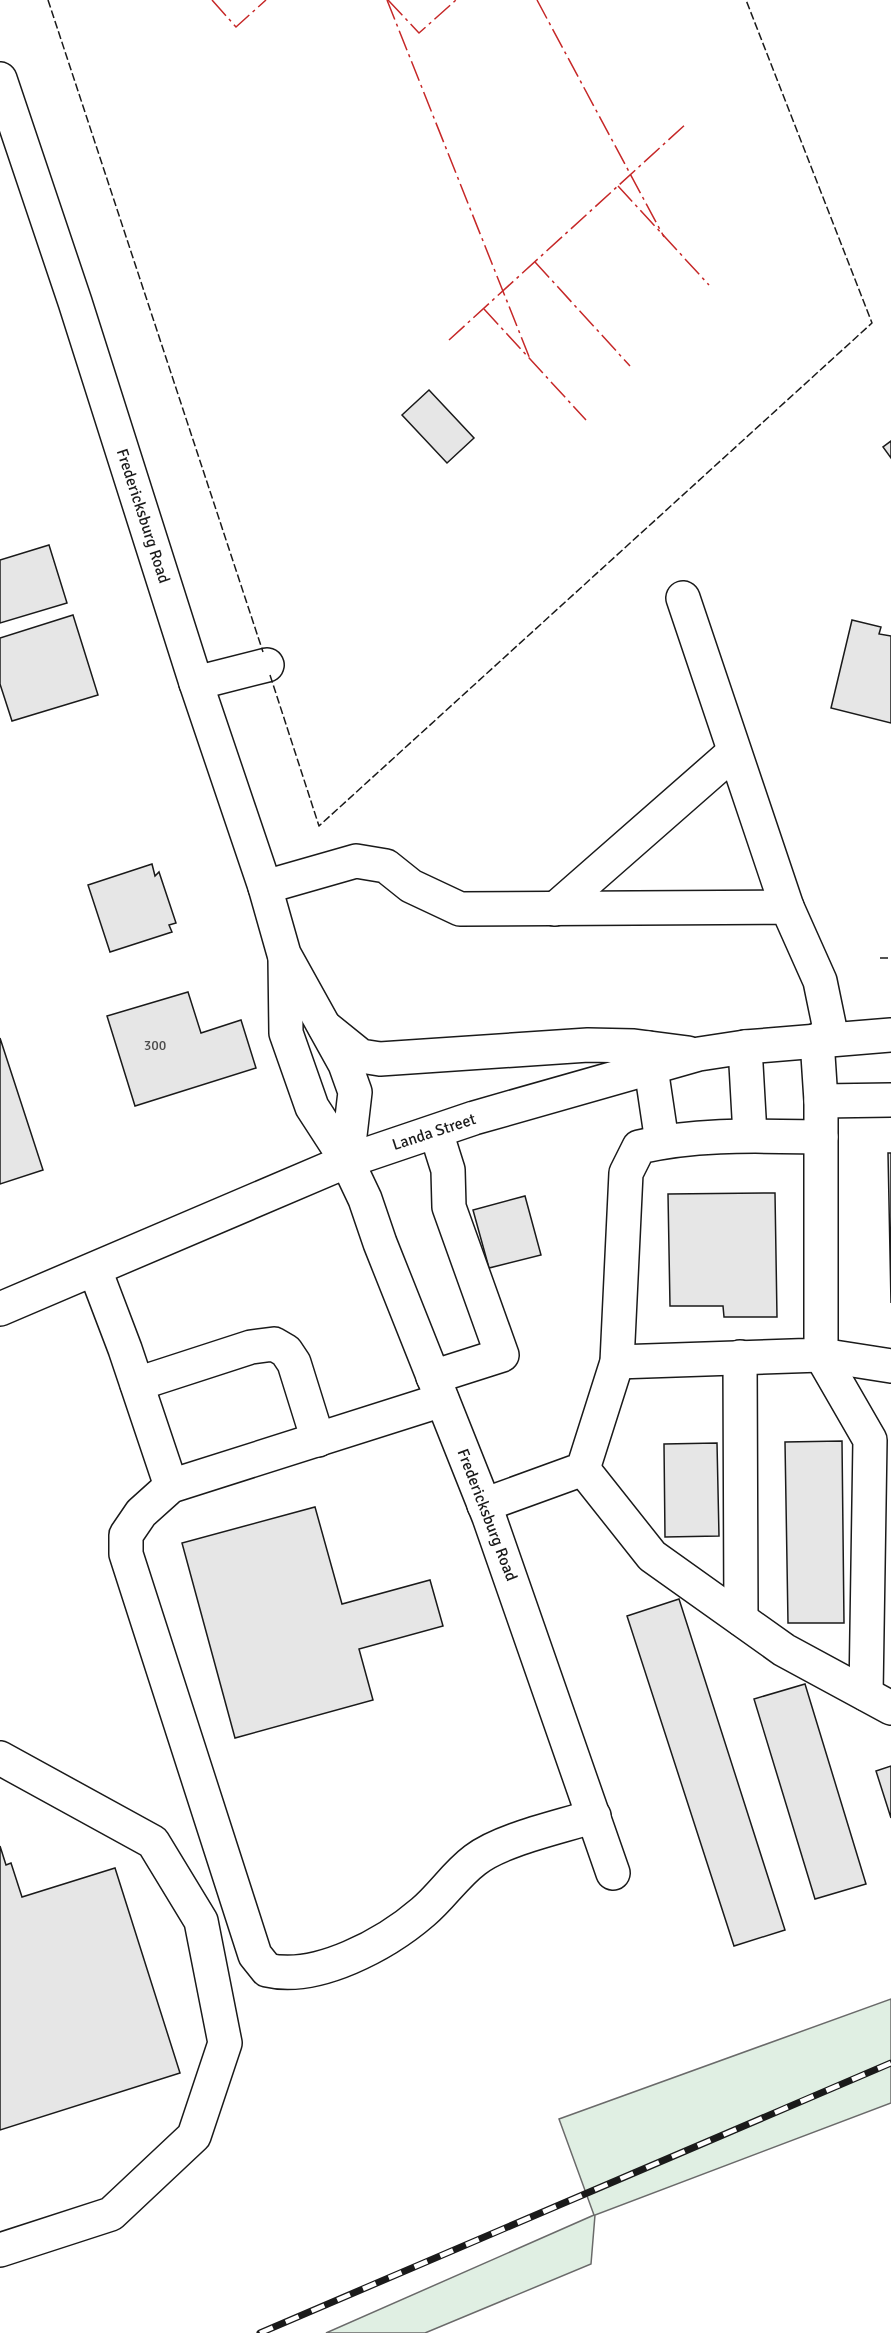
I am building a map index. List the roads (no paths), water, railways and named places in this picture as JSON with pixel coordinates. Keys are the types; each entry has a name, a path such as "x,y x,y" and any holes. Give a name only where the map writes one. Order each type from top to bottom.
{"street":[{"name":"Fredericksburg Road","path":"0,79 75,302 196,683 265,887 284,954 345,1065 355,1092 348,1161"},
{"path":"683,598 787,907 820,981 825,1039 821,1101 821,1355 870,1440 878,1701"},
{"path":"196,683 267,665"},
{"path":"555,909 734,752"},
{"path":"265,887 356,861 386,866 411,886 460,909 787,907"},
{"name":"Fredericksburg Road","path":"284,954 286,1034 312,1107 348,1161 365,1199 380,1243 484,1505 614,1873"},
{"path":"325,1027 361,1056 380,1059 545,1046 649,1059 825,1039 891,1035"},
{"path":"745,1047 750,1136"},
{"path":"649,1059 662,1142"},
{"name":"Landa Street","path":"0,1309 348,1161 649,1059"},
{"path":"821,1101 891,1100"},
{"path":"436,1132 448,1170 449,1207 502,1355 437,1388 318,1440 171,1486 136,1520 126,1534 126,1554 255,1954 267,1970 286,1975 315,1969 344,1959 393,1935 424,1911 476,1859 503,1846 594,1816"},
{"path":"583,1469 617,1362 626,1173 639,1148 662,1142 750,1136 821,1137"},
{"path":"95,1270 171,1486"},
{"path":"137,1384 251,1347 274,1344 286,1352 294,1364 318,1440"},
{"path":"617,1362 821,1355 891,1366"},
{"path":"740,1357 741,1619"},
{"path":"583,1469 652,1556 784,1650 878,1701"},
{"path":"484,1505 583,1469"},
{"path":"0,1758 153,1842 201,1921 225,2043 194,2136 111,2214 0,2250"}],"railway":[{"path":"260,2333 891,2063"}]}
